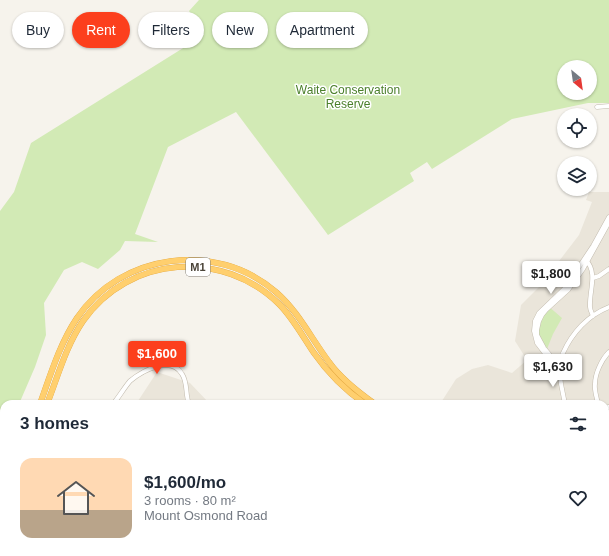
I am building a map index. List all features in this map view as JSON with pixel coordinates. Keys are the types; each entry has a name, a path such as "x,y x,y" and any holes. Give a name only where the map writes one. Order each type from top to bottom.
{"highway":[{"name":"M1","path":"42,400 69,330 77,317 97,295 121,278 148,265 170,261 193,260 217,263 237,268 263,282 296,313 339,375 370,400"},
{"name":"M1","path":"49,400 69,346 93,309 104,298 115,289 142,275 186,266 201,267 230,273 257,286 269,295 290,316 315,354 334,378 360,400"}],"street":[{"path":"597,107 609,106"},
{"path":"586,260 609,217"},
{"path":"559,366 552,362 537,343 534,326 539,313 565,288 586,260 609,222"},
{"path":"586,260 590,266 592,278 590,308 593,316"},
{"path":"592,278 599,276 609,269"},
{"path":"564,400 559,366 562,354 581,325 601,310 609,307"},
{"path":"597,400 595,384 598,371 604,357 609,352"},
{"path":"116,400 127,385 135,378 156,367 168,365 178,369 183,375 187,400"}],"shaded area":[{"path":"597,192 609,192 609,400 443,400 456,379 472,369 488,365 512,373 527,360 515,341 521,305 540,286 579,235 592,202 586,200 588,196 597,196"},
{"path":"157,372 190,383 206,400 139,400"}],"green space":[{"name":"Waite Conservation Reserve","path":"199,0 609,0 609,103 588,103 557,108 557,110 512,119 432,169 427,162 410,173 414,181 328,235 236,112 168,147 135,234 158,242 125,241 120,250 98,269 82,262 64,270 44,303 46,335 35,367 21,400 0,400 0,211 14,192 31,143 183,48 204,48 204,12 189,11"},
{"path":"547,305 562,318 553,334 545,354 535,337"}]}
